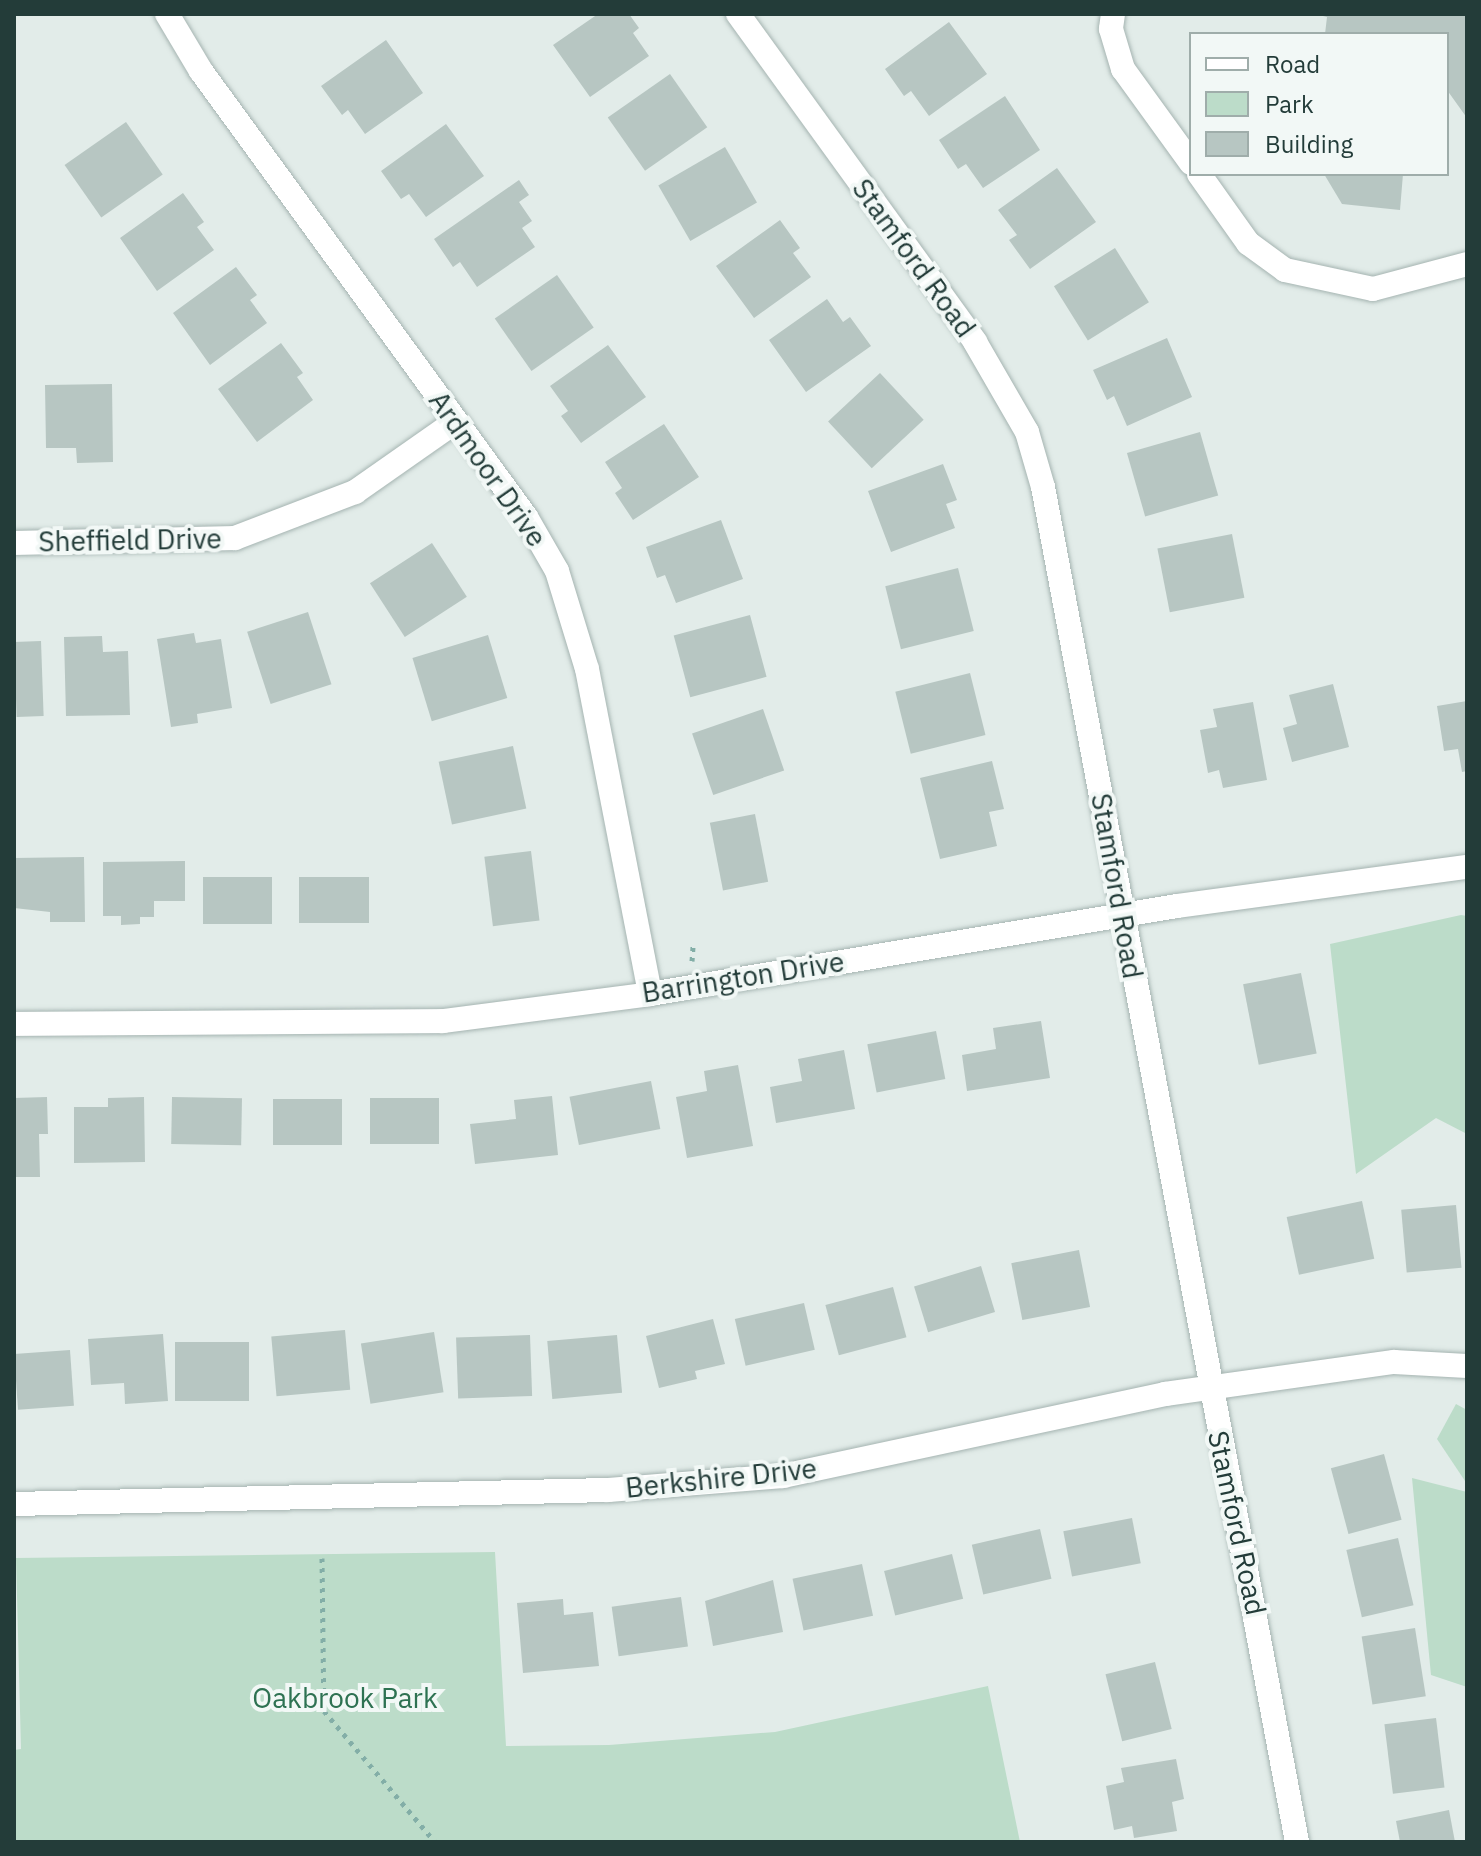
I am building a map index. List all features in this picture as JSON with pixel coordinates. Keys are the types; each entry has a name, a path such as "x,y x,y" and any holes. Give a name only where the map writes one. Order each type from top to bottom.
{"street":[{"name":"Ardmoor Drive","path":"167,14 201,71 526,517 557,571 577,625 650,994"},
{"name":"Stamford Road","path":"738,14 975,342 1027,432 1043,487 1209,1390 1297,1842"},
{"path":"1113,14 1111,29 1123,69 1189,160"},
{"path":"1200,176 1248,243 1285,270 1373,289 1467,264"},
{"name":"Sheffield Drive","path":"14,543 235,538 355,492 455,422"},
{"name":"Barrington Drive","path":"14,1024 443,1021 650,994 1123,915 1467,867"},
{"name":"Berkshire Drive","path":"14,1504 608,1490 783,1476 1165,1394 1394,1362 1467,1366"}],"path":[{"path":"322,1558 324,1711 435,1842"}],"green space":[{"path":"1467,916 1467,1134 1436,1118 1356,1174 1330,944"},
{"path":"1456,1404 1467,1410 1467,1484 1437,1439"},
{"path":"1412,1478 1467,1492 1467,1687 1431,1675"},
{"name":"Oakbrook Park","path":"495,1552 506,1746 609,1745 775,1732 988,1686 1020,1842 14,1842 14,1750 21,1749 16,1558"}],"building":[{"path":"598,14 629,14 639,28 633,33 649,56 590,97 553,45"},
{"path":"1315,14 1467,14 1467,118 1449,93 1449,32 1325,32 1327,17"},
{"path":"949,22 987,74 929,116 911,91 904,96 885,69"},
{"path":"386,40 423,93 365,134 348,110 342,115 321,86"},
{"path":"670,74 707,127 645,171 608,118"},
{"path":"1005,96 1040,150 983,188 966,164 958,169 939,140"},
{"path":"126,122 163,174 101,217 65,165"},
{"path":"446,124 484,176 426,217 409,194 401,199 381,171"},
{"path":"725,147 757,202 690,241 658,186"},
{"path":"1057,168 1096,222 1030,269 1009,240 1017,235 998,210"},
{"path":"1325,176 1403,176 1400,210 1342,204"},
{"path":"519,180 529,195 519,202 532,221 522,228 535,247 477,287 460,262 453,267 434,239"},
{"path":"183,193 204,222 197,227 214,250 157,291 120,238"},
{"path":"780,220 800,248 793,253 811,277 754,318 716,266"},
{"path":"1115,248 1149,302 1088,340 1054,286"},
{"path":"236,267 257,295 250,300 267,323 210,365 173,313"},
{"path":"557,275 594,327 531,371 495,319"},
{"path":"827,299 843,322 850,317 871,346 806,392 769,340"},
{"path":"1167,338 1192,397 1127,426 1114,396 1107,400 1093,370"},
{"path":"281,343 303,373 297,377 313,400 257,442 218,389"},
{"path":"608,345 646,397 581,443 561,416 568,411 550,386"},
{"path":"880,373 924,420 872,468 828,421"},
{"path":"112,384 113,462 77,463 76,448 46,448 45,385"},
{"path":"664,424 699,477 633,520 615,493 622,488 605,462"},
{"path":"1200,432 1218,495 1145,516 1127,453"},
{"path":"943,464 957,500 946,504 955,528 891,552 868,491"},
{"path":"721,520 743,579 676,603 665,575 657,578 646,547"},
{"path":"1232,534 1244,598 1170,612 1157,549"},
{"path":"432,543 467,597 405,637 370,583"},
{"path":"958,568 974,631 901,649 885,586"},
{"path":"308,612 331,684 271,704 247,632"},
{"path":"750,615 767,677 690,697 674,635"},
{"path":"194,633 196,643 221,639 232,708 197,714 198,723 171,727 157,639"},
{"path":"488,635 507,698 432,721 412,658"},
{"path":"102,636 103,652 128,651 130,715 66,716 64,637"},
{"path":"41,641 44,716 17,717 14,642"},
{"path":"970,673 985,735 911,754 895,692"},
{"path":"1333,684 1349,747 1292,762 1283,728 1297,724 1289,695"},
{"path":"1467,701 1467,771 1462,772 1458,749 1444,751 1437,706"},
{"path":"1253,702 1267,780 1223,788 1219,770 1208,773 1200,730 1217,727 1213,709"},
{"path":"763,709 784,770 713,795 692,733"},
{"path":"513,746 526,809 452,824 439,762"},
{"path":"992,761 1004,809 989,812 997,846 940,859 920,778"},
{"path":"755,814 768,882 723,891 710,823"},
{"path":"531,851 540,920 493,926 484,857"},
{"path":"84,857 85,922 50,922 50,912 14,908 14,858"},
{"path":"185,861 185,901 154,901 154,917 140,917 140,924 121,925 121,916 103,916 103,862"},
{"path":"203,877 272,877 272,924 203,924"},
{"path":"299,877 369,877 369,923 299,923"},
{"path":"1301,973 1317,1053 1259,1065 1243,984"},
{"path":"1041,1021 1050,1078 967,1091 962,1055 996,1049 993,1028"},
{"path":"936,1031 945,1079 877,1092 867,1044"},
{"path":"844,1050 855,1109 776,1123 770,1087 802,1081 798,1059"},
{"path":"738,1065 753,1146 687,1158 676,1097 707,1091 704,1071"},
{"path":"651,1081 660,1129 579,1145 570,1097"},
{"path":"552,1096 558,1155 475,1164 470,1124 516,1119 514,1100"},
{"path":"47,1097 48,1134 39,1134 40,1177 14,1177 14,1098"},
{"path":"144,1097 145,1162 74,1163 74,1107 108,1107 108,1098"},
{"path":"172,1097 242,1098 241,1145 171,1144"},
{"path":"370,1098 439,1098 439,1144 370,1144"},
{"path":"273,1099 342,1099 342,1145 273,1145"},
{"path":"1362,1201 1374,1259 1299,1275 1287,1217"},
{"path":"1456,1205 1461,1268 1407,1273 1401,1210"},
{"path":"1079,1250 1090,1307 1022,1320 1011,1263"},
{"path":"981,1266 995,1312 928,1332 914,1286"},
{"path":"893,1287 906,1337 839,1355 825,1305"},
{"path":"804,1303 815,1350 746,1366 735,1319"},
{"path":"713,1319 725,1364 695,1371 697,1379 659,1388 646,1336"},
{"path":"345,1330 350,1390 277,1396 271,1336"},
{"path":"434,1332 444,1392 370,1404 361,1344"},
{"path":"163,1334 168,1401 125,1404 124,1383 91,1385 88,1339"},
{"path":"530,1335 532,1396 458,1399 456,1338"},
{"path":"617,1335 622,1393 552,1399 547,1341"},
{"path":"175,1342 249,1342 249,1401 175,1401"},
{"path":"70,1350 74,1406 18,1410 14,1354"},
{"path":"1384,1454 1402,1520 1348,1534 1331,1468"},
{"path":"1132,1518 1141,1563 1072,1577 1063,1531"},
{"path":"1040,1529 1051,1579 983,1594 972,1545"},
{"path":"1398,1538 1414,1605 1362,1617 1346,1550"},
{"path":"952,1554 963,1599 895,1616 884,1571"},
{"path":"862,1564 873,1616 804,1631 793,1579"},
{"path":"773,1580 783,1632 713,1646 705,1601"},
{"path":"681,1597 688,1647 619,1656 612,1607"},
{"path":"563,1599 564,1615 593,1612 599,1666 523,1673 517,1603"},
{"path":"1415,1628 1426,1696 1372,1705 1362,1636"},
{"path":"1155,1662 1172,1729 1122,1741 1106,1674"},
{"path":"1436,1718 1445,1787 1393,1794 1384,1724"},
{"path":"1176,1759 1184,1799 1172,1802 1177,1831 1134,1838 1132,1826 1114,1830 1106,1786 1124,1782 1121,1768"},
{"path":"1449,1810 1455,1842 1400,1842 1396,1821"}]}
